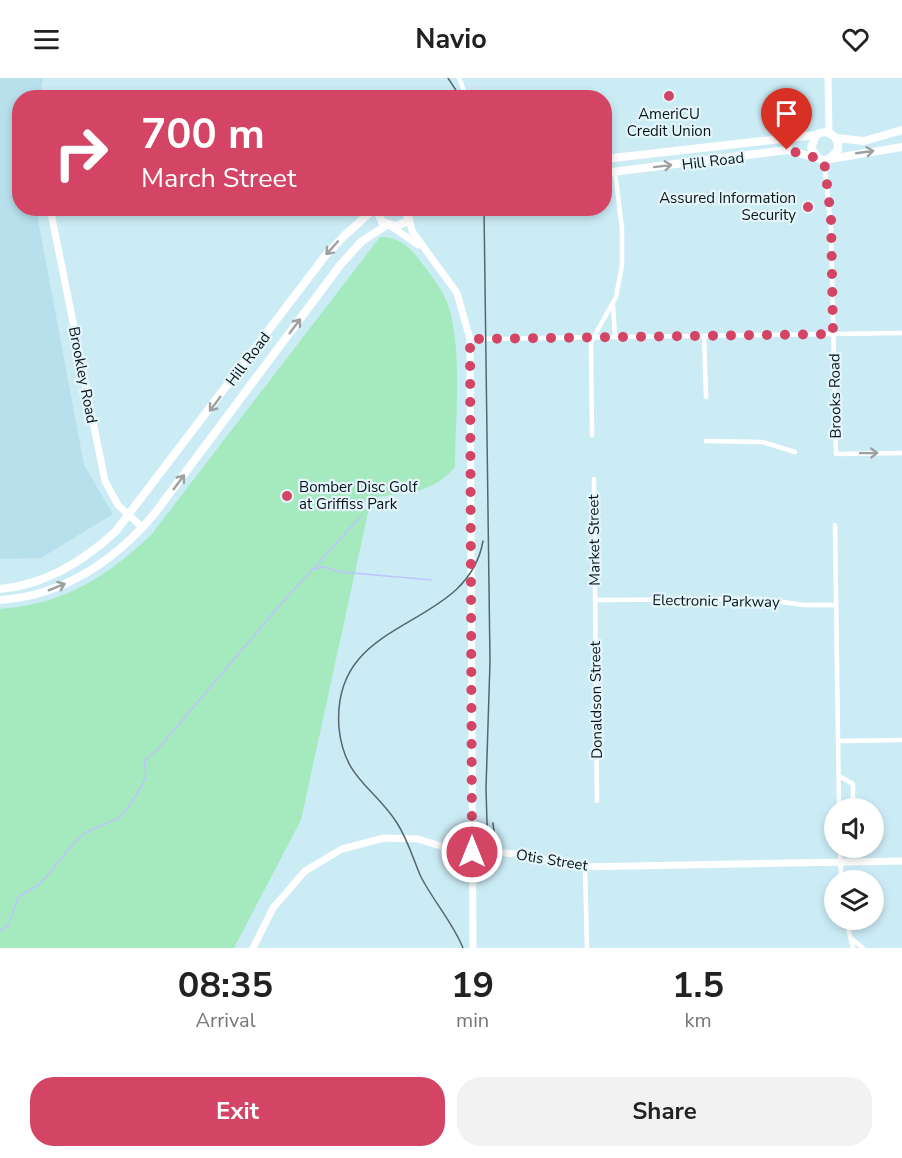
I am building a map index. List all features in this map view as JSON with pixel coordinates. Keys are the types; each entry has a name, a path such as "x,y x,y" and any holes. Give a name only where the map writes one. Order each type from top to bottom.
{"main road":[{"path":"832,135 838,150 824,159 811,148 816,135 832,135 864,141 902,130"},
{"name":"Hill Road","path":"612,158 816,135"},
{"name":"Hill Road","path":"612,172 787,150 824,159 902,147"},
{"name":"Hill Road","path":"0,589 45,578 83,559 103,544 130,517 325,256 367,216"},
{"path":"378,216 389,226"},
{"name":"Hill Road","path":"0,600 45,591 85,574 109,559 143,528 341,264 362,241 389,226 401,225 408,216"}],"street":[{"path":"828,78 832,135"},
{"name":"Brooks Road","path":"824,159 831,217 836,454 902,453"},
{"path":"592,435 590,346 592,337 613,303 621,276 622,255 615,172"},
{"name":"Brookley Road","path":"52,216 105,481 111,495 143,528"},
{"path":"411,216 412,231 439,265 461,302 470,339 473,948"},
{"path":"389,226 407,235 439,265"},
{"path":"613,303 615,337"},
{"path":"470,339 902,333"},
{"path":"704,336 706,397"},
{"path":"706,441 762,442 795,452"},
{"name":"Market Street","path":"594,479 595,600"},
{"path":"835,525 839,798"},
{"name":"Electronic Parkway","path":"595,600 761,599 804,605 836,605"},
{"name":"Donaldson Street","path":"595,600 597,801"},
{"path":"838,741 902,740"},
{"path":"839,776 853,784 853,798"},
{"name":"Otis Street","path":"253,948 273,908 292,884 323,859 342,849 365,842 400,837 472,852 517,854 585,867 902,861"},
{"path":"840,858 840,870"},
{"path":"585,867 587,948"},
{"path":"849,930 853,948"},
{"path":"852,939 863,948"}],"shaded area":[{"path":"0,78 43,78 41,90 12,90 12,216 37,216 84,465 113,514 41,558 0,559"}],"green space":[{"path":"380,237 399,241 413,252 436,283 448,305 453,322 457,363 455,467 429,487 376,498 356,509 369,508 301,820 234,948 0,948 0,609 23,606 64,595 100,576 151,535"}],"waterway":[{"path":"0,931 8,926 18,897 40,884 74,843 86,832 119,818 127,809 143,784 146,775 144,761 157,750 279,606 362,515"},
{"path":"314,569 323,567 341,572 432,580"}],"railway":[{"path":"448,78 456,90"},
{"path":"484,216 490,662 486,788 488,859"},
{"path":"463,948 421,877 397,823 353,771 342,745 339,728 342,691 355,663 376,643 452,593 472,571 483,541"},
{"path":"493,823 497,859"}],"place":[{"name":"AmeriCU Credit Union","path":"669,96"},
{"name":"Assured Information Security","path":"808,207"},
{"name":"Bomber Disc Golf at Griffiss Park","path":"287,496"}],"route":[{"path":"472,852 470,339 833,334 831,217 824,160 795,150 787,150"}]}
